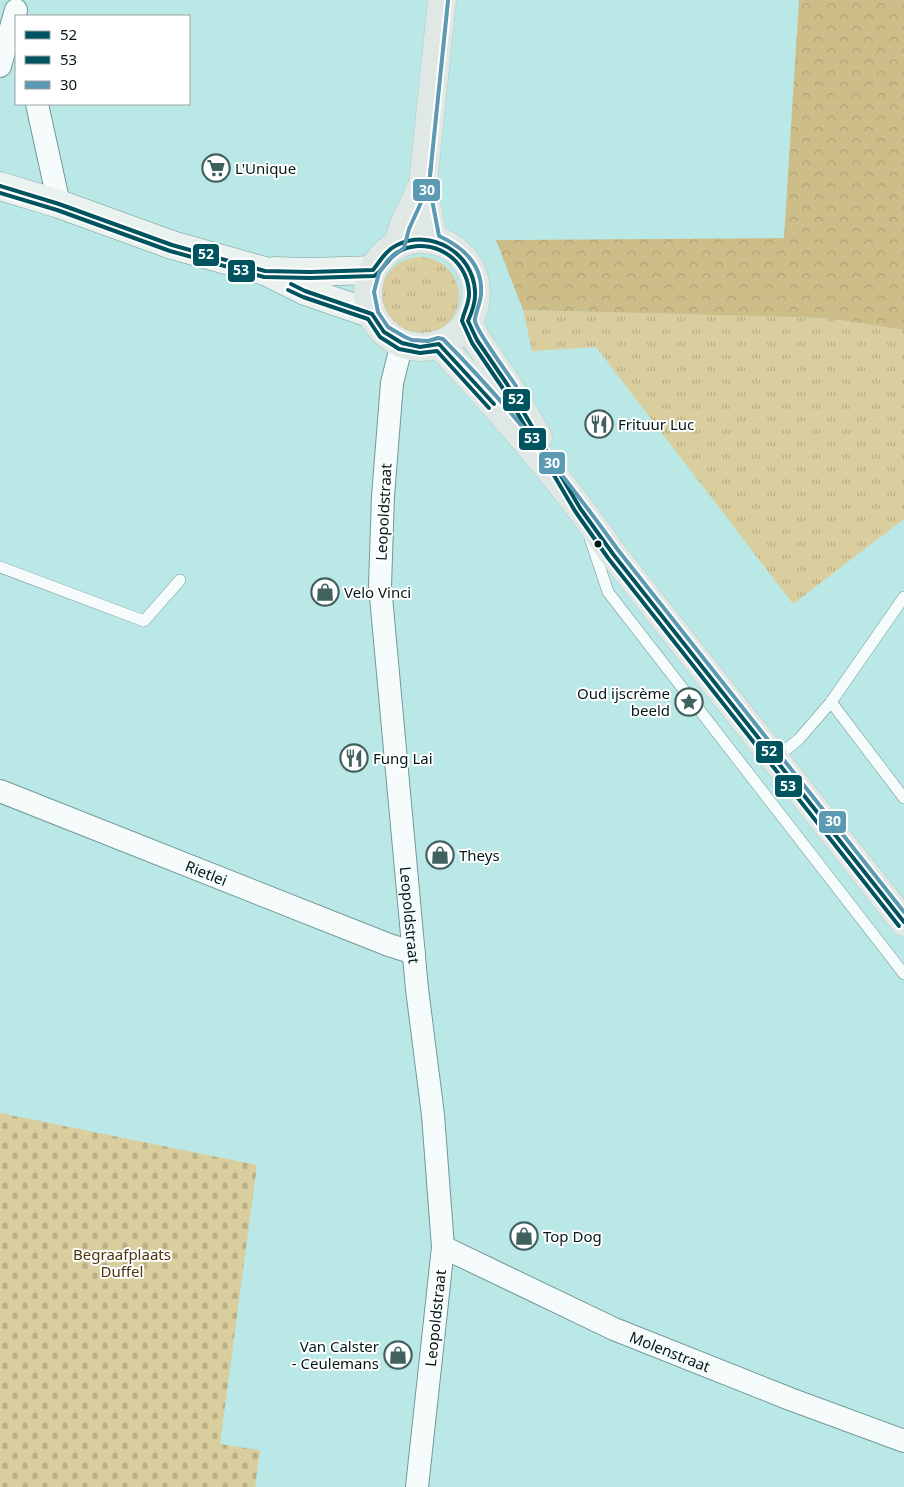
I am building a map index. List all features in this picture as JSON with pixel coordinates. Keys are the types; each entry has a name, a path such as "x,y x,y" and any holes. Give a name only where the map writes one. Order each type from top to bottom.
{"main road":[{"path":"433,240 423,184 442,0"},
{"path":"398,245 403,227 423,184"},
{"path":"415,240 433,240 449,246 462,257 472,271 476,288 475,305 468,321 456,335 439,344 420,347 402,343 384,332 372,314 368,292 373,270 383,256 398,245 415,240"},
{"path":"468,321 477,340 507,384 580,508"},
{"path":"439,344 489,398 580,508 613,554 904,922"}],"street":[{"path":"0,66 16,9"},
{"path":"37,105 59,204"},
{"path":"0,186 59,204 172,245 265,271 305,291 372,314"},
{"path":"265,271 373,270"},
{"name":"Leopoldstraat","path":"402,343 392,383 383,496 380,586 414,952 433,1115 443,1247 417,1487"},
{"name":"Rietlei","path":"0,791 389,945 414,952"},
{"name":"Molenstraat","path":"443,1247 614,1329 790,1399 904,1441"}],"lane":[{"path":"580,508 608,592 904,974"},
{"path":"0,567 144,621 180,580"},
{"path":"775,759 799,739 831,702 904,597"},
{"path":"831,702 904,798"}],"green space":[{"path":"799,0 904,0 904,330 826,318 523,310 496,240 784,238"},
{"path":"420,257 435,260 447,269 456,281 459,296 456,311 447,323 435,332 420,335 405,332 393,323 384,311 381,296 384,281 393,269 405,260"},
{"path":"523,310 826,318 904,330 904,519 793,604 596,347 532,351"},
{"name":"Begraafplaats Duffel","path":"0,1113 257,1165 220,1444 260,1450 255,1487 0,1487"}],"transit line":[{"name":"30","path":"448,1 429,185 409,229 404,248 388,260 379,273 374,292 378,312 388,327 412,340 428,341 438,338 443,339 513,415 904,912"},
{"name":"30","path":"431,166 429,184 439,236 456,246 470,258 475,266 481,284 481,297 475,321 487,343 516,386"},
{"name":"52","path":"0,186 59,204 172,245 265,271 373,270 390,250 397,245 410,241 436,242 448,247 458,255 467,265 472,277 475,299 468,321 477,340 507,384 580,508 613,554 904,922"},
{"name":"53","path":"0,193 57,210 170,251 264,277 374,276 398,252 413,247 425,246 436,249 446,253 455,260 467,280 469,296 462,321 472,343 502,387 575,511 608,558 899,926"},
{"name":"52","path":"291,284 305,291 372,314 384,332 402,343 420,347 439,344 494,404"},
{"name":"53","path":"288,290 368,319 380,337 399,349 420,353 437,351 489,408"}],"place":[{"name":"L'Unique","path":"216,168"},
{"name":"Frituur Luc","path":"599,424"},
{"name":"Velo Vinci","path":"325,592"},
{"name":"Oud ijscrème beeld","path":"689,702"},
{"name":"Fung Lai","path":"354,758"},
{"name":"Theys","path":"440,855"},
{"name":"Top Dog","path":"524,1236"},
{"name":"Van Calster - Ceulemans","path":"398,1355"}]}
